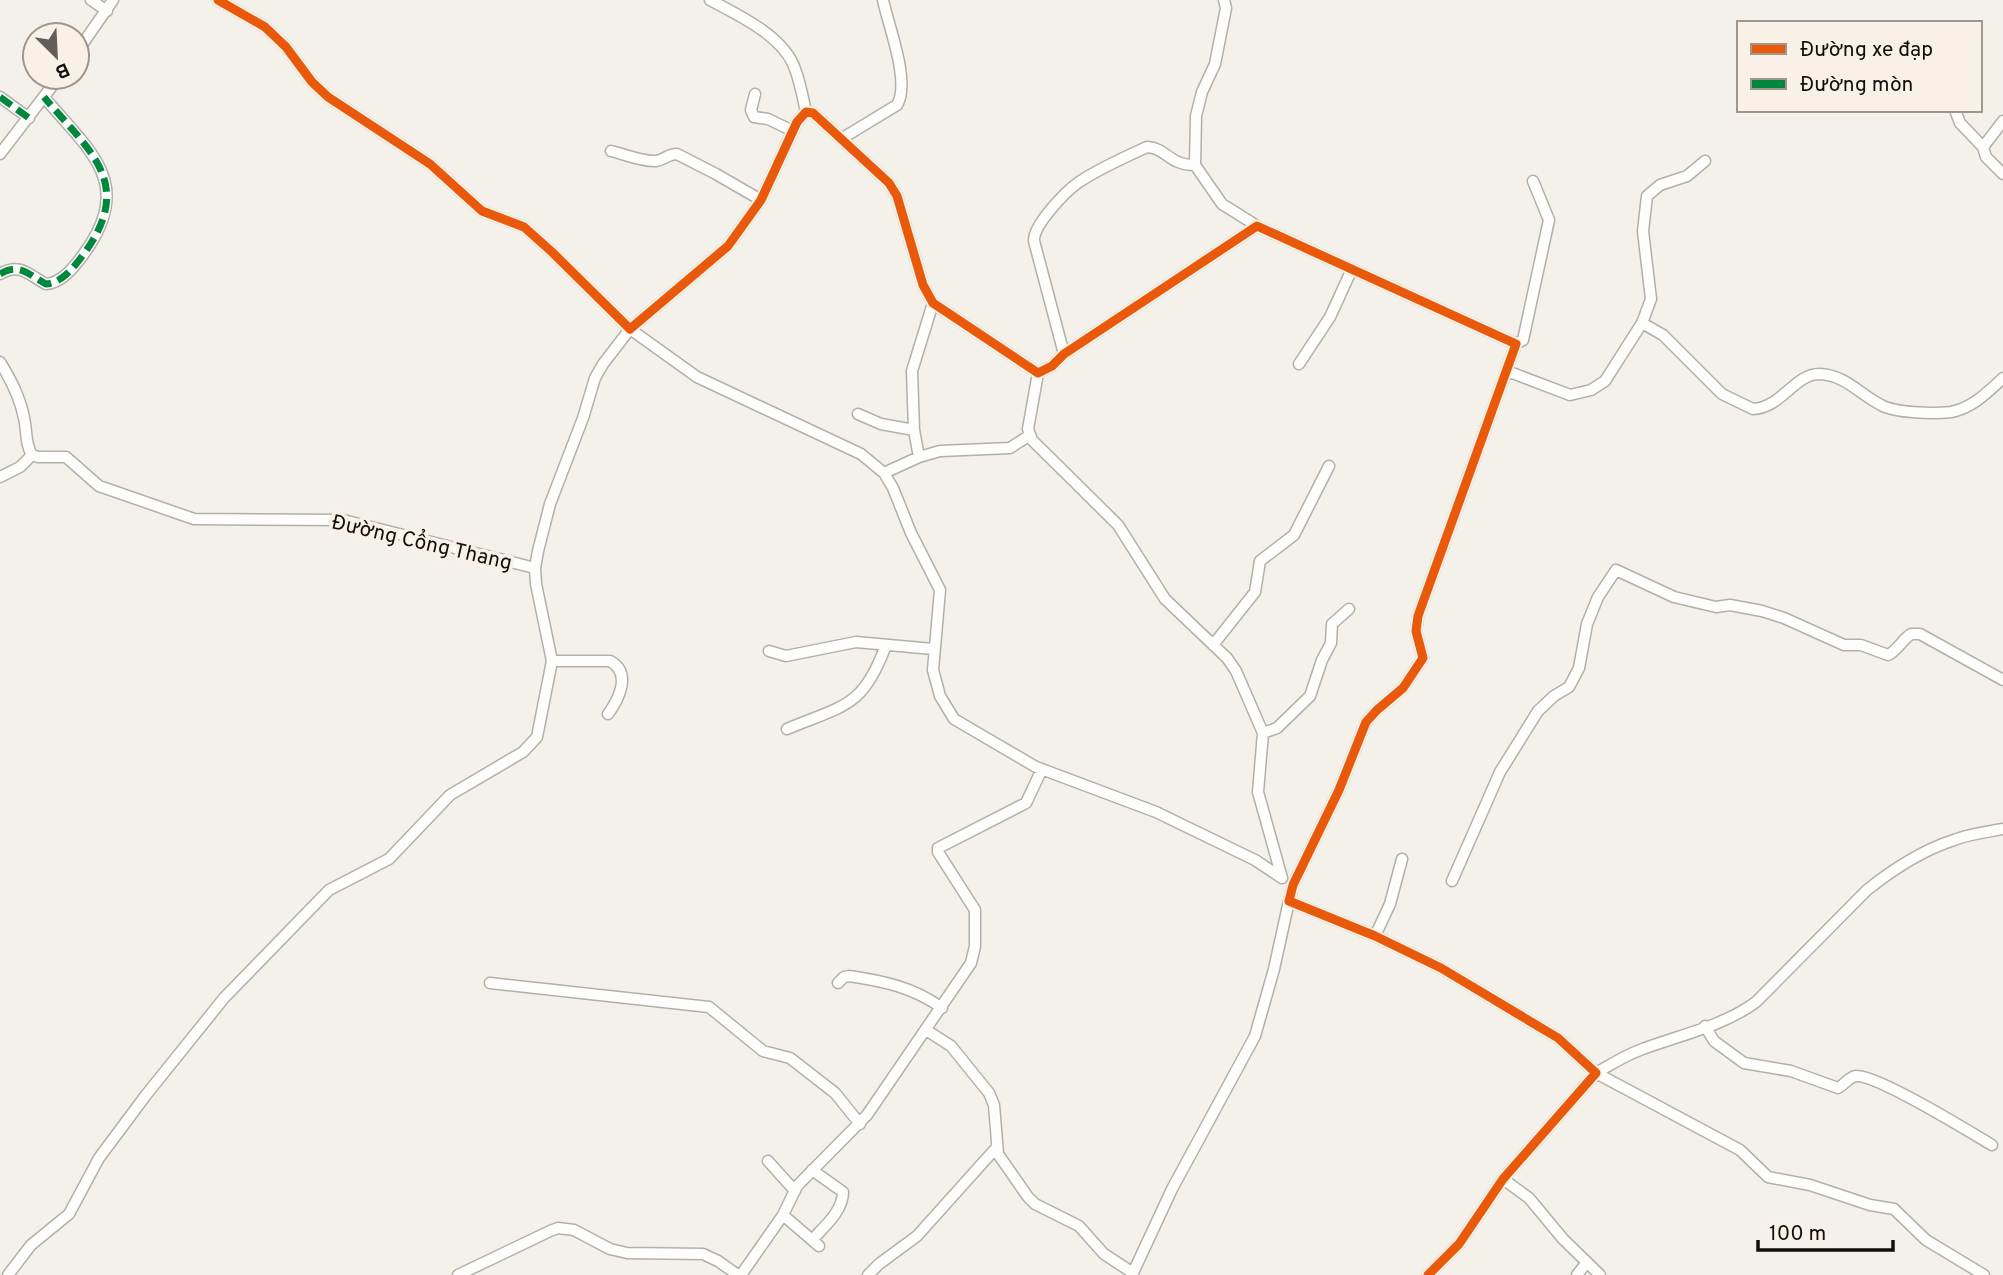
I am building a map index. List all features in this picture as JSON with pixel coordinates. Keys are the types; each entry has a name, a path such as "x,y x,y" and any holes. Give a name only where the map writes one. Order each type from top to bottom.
{"street":[{"path":"91,0 107,11"},
{"path":"91,33 113,0"},
{"path":"218,0 265,27 286,47 312,82 328,97 429,164 482,211 524,227 630,329 697,377 861,454 884,473 940,590 933,670 936,687 954,719 1042,769 1156,812 1255,860 1293,885"},
{"path":"710,0 755,25 783,48 795,66 806,112"},
{"path":"841,139 897,104 901,98 898,57 883,0"},
{"path":"1224,0 1226,8 1215,64 1202,92 1196,116 1195,165 1217,199 1257,226 1516,344"},
{"path":"0,154 48,91"},
{"path":"755,94 751,110 754,117 780,123 793,131"},
{"path":"0,97 29,118"},
{"path":"0,274 9,268 18,268 46,285 58,281 87,250 98,230 105,208 108,190 104,172 44,97"},
{"path":"8,1275 31,1245 69,1214 99,1158 224,998 329,890 389,859 450,795 533,744 539,730 552,661 535,568 550,504 576,439 596,378 603,364 630,329 728,246 761,200 797,122 806,112"},
{"path":"806,112 813,113 880,173 897,196 923,285 933,303 1038,373"},
{"path":"1956,112 1959,122 1983,147 1986,157 2003,174"},
{"path":"1983,147 2003,121"},
{"path":"1064,354 1034,241 1039,224 1076,184 1144,148 1153,147 1180,164 1195,165"},
{"path":"611,151 652,161 677,154 761,200"},
{"path":"1507,371 1570,395 1591,390 1605,381 1642,323 1651,294 1643,231 1647,196 1660,185 1687,176 1704,161"},
{"path":"926,1030 951,1046 993,1099 996,1148 1027,1197 1079,1226 1104,1254 1133,1274 1171,1189 1255,1036 1293,885 1339,790 1366,722 1403,688 1423,659 1416,631 1418,616 1516,344 1523,340 1549,220 1533,181"},
{"path":"1038,373 1257,226"},
{"path":"1299,364 1330,317 1352,269"},
{"path":"919,457 914,430 912,372 933,303"},
{"path":"1642,323 1663,335 1722,394 1753,409 1774,404 1805,379 1819,374 1846,381 1884,407 1951,412 1977,401 2003,378"},
{"path":"0,362 17,395 32,455 11,473 0,477"},
{"path":"1038,373 1029,423 1030,435 1036,445 1118,525 1165,599 1236,671 1263,733 1258,792 1282,878"},
{"path":"858,414 881,424 914,430"},
{"path":"884,473 919,457 952,449 1010,448 1030,435"},
{"name":"Đường Cổng Thang","path":"32,455 66,457 99,485 194,519 342,520 535,568"},
{"path":"1213,645 1255,592 1260,561 1294,535 1329,466"},
{"path":"1452,881 1500,772 1538,711 1569,687 1579,668 1587,624 1598,597 1616,570 1674,597 1716,607 1730,606 1762,611 1844,645 1861,645 1888,655 1895,651 1904,638 1911,634 1920,634 2003,680"},
{"path":"1263,733 1277,727 1310,696 1322,660 1331,643 1332,624 1349,608"},
{"path":"768,650 786,656 848,642 933,649"},
{"path":"787,729 850,703 859,696 875,673 886,645"},
{"path":"552,661 610,661 615,664 622,677 621,693 608,714"},
{"path":"458,1275 550,1231 566,1228 617,1251 702,1254 740,1275 782,1216 794,1191 860,1124 971,963 976,914 938,848 1026,803 1042,769"},
{"path":"1427,1275 1459,1244 1503,1180 1596,1073 1637,1051 1732,1018 1756,1002 1882,878 1943,844 2003,829"},
{"path":"1376,936 1390,904 1402,859"},
{"path":"1289,901 1376,936 1441,968 1558,1038 1596,1073 1740,1150 1765,1176 1810,1185 1870,1205 1894,1209 1926,1240 1984,1275"},
{"path":"838,983 844,976 849,975 893,984 915,992 942,1008"},
{"path":"490,983 709,1007 762,1051 790,1058 835,1093 860,1124"},
{"path":"1705,1026 1714,1041 1744,1063 1791,1071 1838,1087 1851,1078 1861,1077 1911,1098 1992,1145"},
{"path":"868,1275 917,1236 996,1148"},
{"path":"768,1161 794,1191"},
{"path":"782,1216 815,1243 840,1206 843,1192 812,1170"},
{"path":"1503,1180 1529,1198 1563,1239 1600,1275"},
{"path":"1577,1275 1587,1262"}],"marked path":[{"path":"0,97 29,118"},
{"path":"0,274 18,270 46,284 62,278 83,255 98,230 106,208 106,188 101,170 91,152 44,97"}],"cycle path":[{"path":"218,0 265,27 286,47 312,82 328,97 430,164 482,211 524,227 630,329 728,246 761,200 797,122 806,112 813,113 889,183 897,196 923,285 933,303 1038,373 1257,226 1516,344 1418,616 1416,631 1423,658 1403,688 1366,722 1339,790 1293,885 1289,901 1375,936 1441,968 1558,1038 1596,1073 1503,1179 1459,1244 1428,1275"}]}
